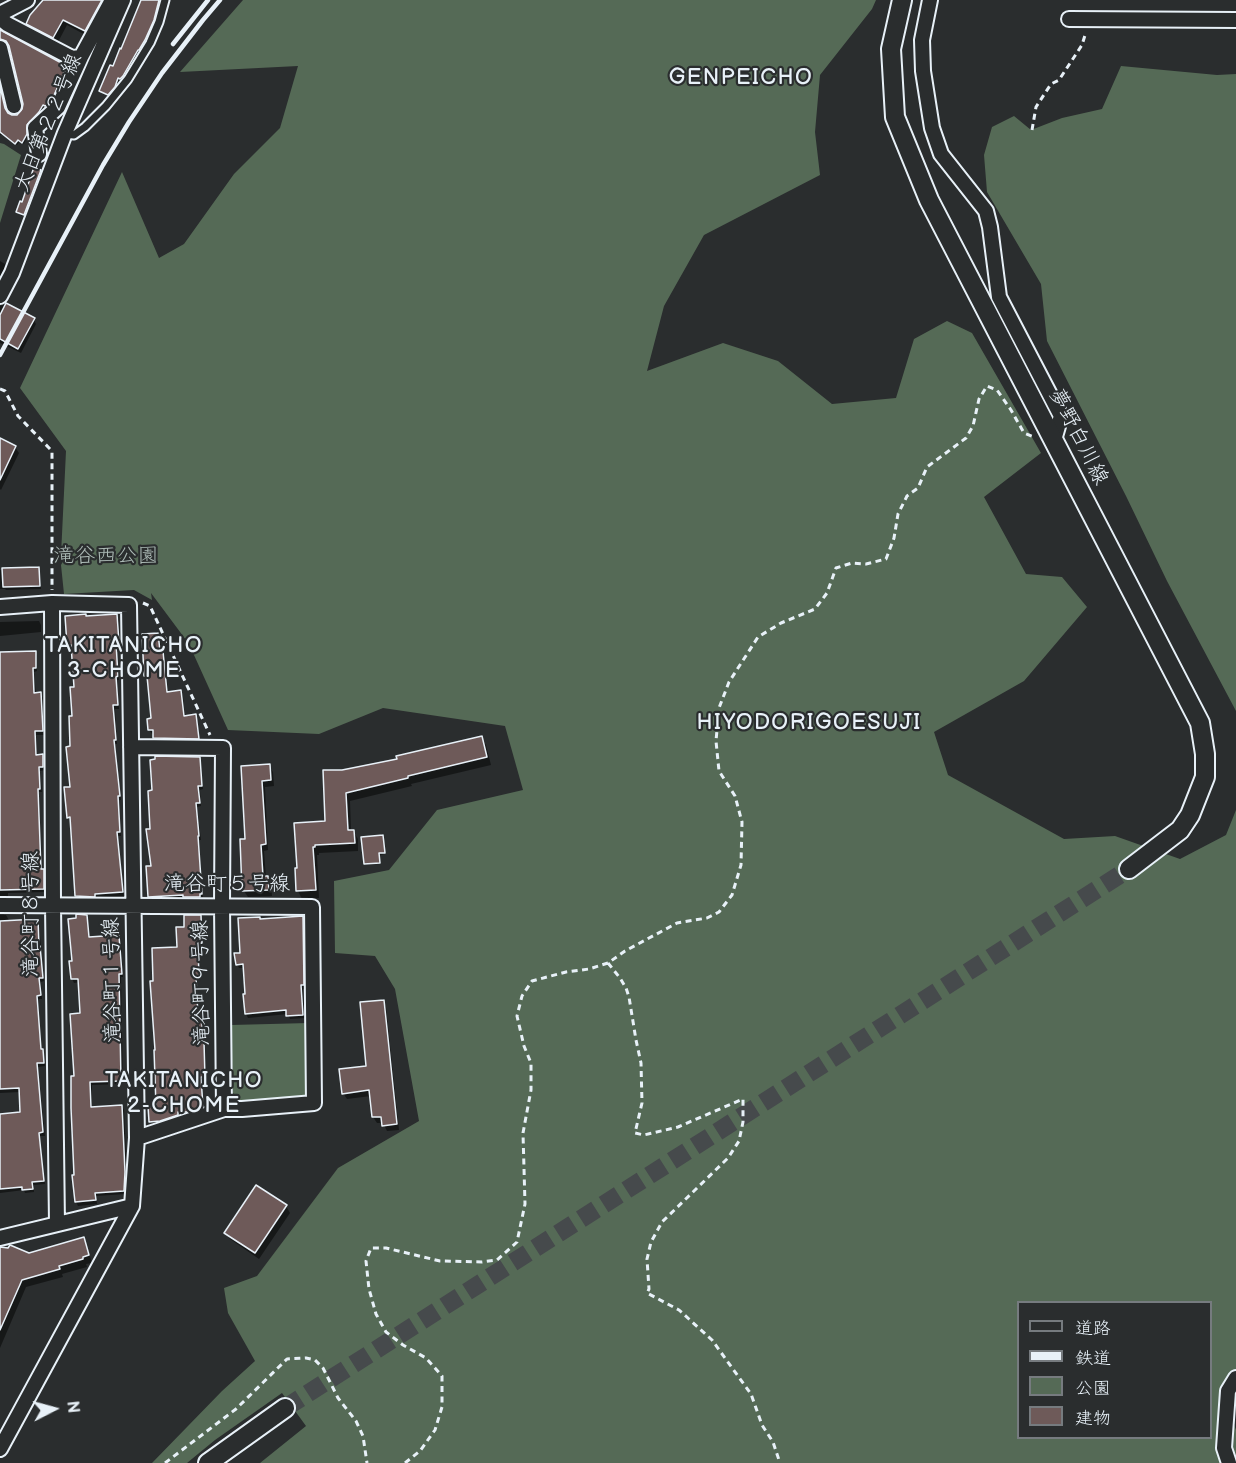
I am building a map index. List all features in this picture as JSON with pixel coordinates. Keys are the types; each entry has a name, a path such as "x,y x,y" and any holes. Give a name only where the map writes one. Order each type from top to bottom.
{"street":[{"path":"27,0 0,16 7,24 72,58 81,57"},
{"path":"39,154 35,128 58,107 81,57 112,0"},
{"name":"大日第２２号線","path":"0,296 12,273 65,134 123,0"},
{"name":"夢野白川線","path":"902,0 891,49 895,117 929,200 1200,723 1205,754 1204,777 1190,815 1180,830 1129,869"},
{"path":"930,0 922,40 923,71 932,128 941,154 986,212 999,297 1061,416 1052,435"},
{"path":"1069,19 1236,20"},
{"path":"0,48 14,106"},
{"path":"0,607 52,603 129,605"},
{"name":"滝谷町８号線","path":"52,603 57,1224"},
{"name":"滝谷町１号線","path":"0,1449 132,1206 137,1138 129,605"},
{"path":"131,747 224,748"},
{"name":"滝谷町９号線","path":"224,748 222,905 224,1109"},
{"name":"滝谷町５号線","path":"0,905 312,907 314,1103 243,1110 224,1109"},
{"path":"137,1138 224,1109"},
{"path":"0,1238 132,1206"},
{"path":"1229,1463 1224,1448 1228,1390 1236,1378"},
{"path":"208,1463 285,1408"}],"lane":[{"path":"65,134 74,135 85,127 128,79 150,44 165,0"}],"path":[{"path":"1032,130 1036,106 1051,84 1059,80 1082,45 1090,19"},
{"path":"405,1463 420,1451 435,1430 442,1407 441,1376 426,1358 386,1332 376,1314 369,1289 366,1261 371,1248 386,1248 440,1261 482,1262 497,1260 517,1242 525,1204 523,1133 531,1090 531,1063 524,1046 517,1016 522,996 532,981 608,963 625,951 677,923 707,918 718,912 732,895 741,865 742,822 735,796 719,771 716,741 719,708 729,682 758,637 781,623 814,609 827,593 836,568 852,563 866,564 886,559 894,538 898,514 907,496 918,488 927,467 966,438 973,426 979,399 987,386 997,390 1024,433 1033,437 1052,435"},
{"path":"0,389 4,391 18,416 52,451 52,603"},
{"path":"129,605 136,600 150,606 212,740 224,748"},
{"path":"608,963 626,988 642,1063 642,1103 636,1132 644,1135 678,1127 743,1099 743,1122 739,1141 728,1158 662,1222 651,1242 647,1259 649,1289 647,1293 679,1310 712,1340 751,1394 762,1425 780,1463"}],"green space":[{"name":"滝谷西公園","path":"243,0 876,0 872,9 820,75 815,132 820,175 704,235 664,306 647,371 723,343 778,361 832,404 896,398 914,339 947,321 972,333 1041,453 984,497 1026,574 1062,577 1087,607 1024,681 934,732 948,775 1064,839 1115,836 1180,859 1226,835 1236,810 1236,1386 1227,1405 1236,1430 1236,1463 260,1463 306,1426 282,1393 215,1440 187,1463 152,1463 222,1391 255,1361 228,1313 224,1288 257,1276 338,1168 419,1121 395,989 375,956 335,953 334,881 389,870 437,810 523,790 505,726 383,708 319,734 228,730 189,644 151,593 152,600 134,590 64,594 61,565 68,552 61,555 66,451 20,388 122,172 159,258 184,244 234,174 280,128 298,66 180,72"},
{"path":"1121,66 1217,75 1236,74 1236,711 1167,581 1047,341 1041,284 987,192 984,155 992,127 1014,116 1031,130 1062,118 1102,109"},
{"path":"0,143 21,155 0,223"},
{"path":"309,1023 310,1090 303,1100 243,1106 233,1093 231,1025"}],"building":[{"path":"43,0 102,0 85,31 63,20 53,38 26,24 30,15"},
{"path":"141,0 159,0 154,20 139,50 108,95 99,91 110,65 113,66 121,49"},
{"path":"0,30 67,66 51,102 43,105 27,125 27,134 22,143 18,140 15,144 0,132 0,86 8,113 17,115 23,104 9,46 6,41 0,39"},
{"path":"34,167 41,170 24,215 16,212 20,201 22,202"},
{"path":"6,303 35,318 18,349 0,339 0,315"},
{"path":"0,438 16,446 0,480"},
{"path":"39,567 40,586 3,587 2,568"},
{"path":"86,614 86,616 117,614 119,643 116,643 118,705 113,705 120,796 118,796 120,832 117,832 123,892 95,894 95,897 75,896 70,817 67,818 64,787 70,787 66,747 70,746 69,716 72,716 70,687 74,687 71,645 67,645 65,616"},
{"path":"158,633 160,651 163,651 167,692 181,690 184,716 196,714 199,739 153,738 153,730 148,730 147,719 151,718 147,676 144,676 142,634"},
{"path":"36,651 36,668 33,668 34,693 41,692 43,731 35,731 36,755 43,754 43,767 39,767 40,789 38,789 44,889 0,890 0,652"},
{"path":"482,736 487,757 346,793 348,830 354,830 355,843 315,845 313,847 316,890 296,891 294,823 325,821 323,770 342,770 397,759 396,756"},
{"path":"155,756 200,757 202,786 198,786 200,803 196,803 202,894 200,897 183,897 183,895 148,897 146,866 151,866 146,829 150,829 148,791 152,790 150,760 155,759"},
{"path":"270,764 271,780 262,781 266,844 261,845 263,876 268,876 269,890 242,891 240,839 245,839 241,766"},
{"path":"383,835 385,853 379,853 380,863 364,864 361,837"},
{"path":"76,914 87,915 89,937 119,935 122,974 119,974 121,1081 90,1082 91,1107 122,1105 125,1172 124,1191 95,1193 96,1200 75,1202 72,1175 74,1175 71,1108 71,1076 74,1076 70,1014 80,1013 78,979 71,979 69,961 72,961 68,919 76,918"},
{"path":"184,915 201,915 202,943 198,944 199,976 196,977 198,1016 201,1016 204,1042 205,1077 201,1077 203,1107 188,1112 178,1112 178,1115 160,1121 149,1122 148,1106 156,1106 150,981 153,981 152,948 177,947 176,927 184,927"},
{"path":"303,916 304,985 301,985 303,1015 286,1016 286,1010 245,1014 243,964 236,965 234,953 240,953 238,918"},
{"path":"38,919 43,978 39,978 41,995 37,996 44,1063 37,1063 43,1132 39,1133 44,1181 32,1182 33,1189 22,1190 22,1187 0,1189 0,1114 20,1112 19,1088 0,1089 0,921"},
{"path":"384,1000 397,1124 382,1126 381,1117 372,1117 369,1090 342,1094 339,1069 366,1066 360,1002"},
{"path":"256,1185 287,1205 255,1253 224,1233"},
{"path":"84,1237 89,1255 59,1266 60,1269 22,1280 0,1330 0,1247 8,1248 10,1245 29,1253"}],"tunnel":[{"path":"285,1408 1129,869"}],"railway":[{"path":"173,44 208,0"},
{"path":"0,355 103,165 129,122 162,73 220,0"}],"district":[{"name":"GENPEICHO","path":"741,78"},
{"name":"TAKITANICHO 3-CHOME","path":"124,658"},
{"name":"HIYODORIGOESUJI","path":"809,723"},
{"name":"TAKITANICHO 2-CHOME","path":"184,1094"}]}
